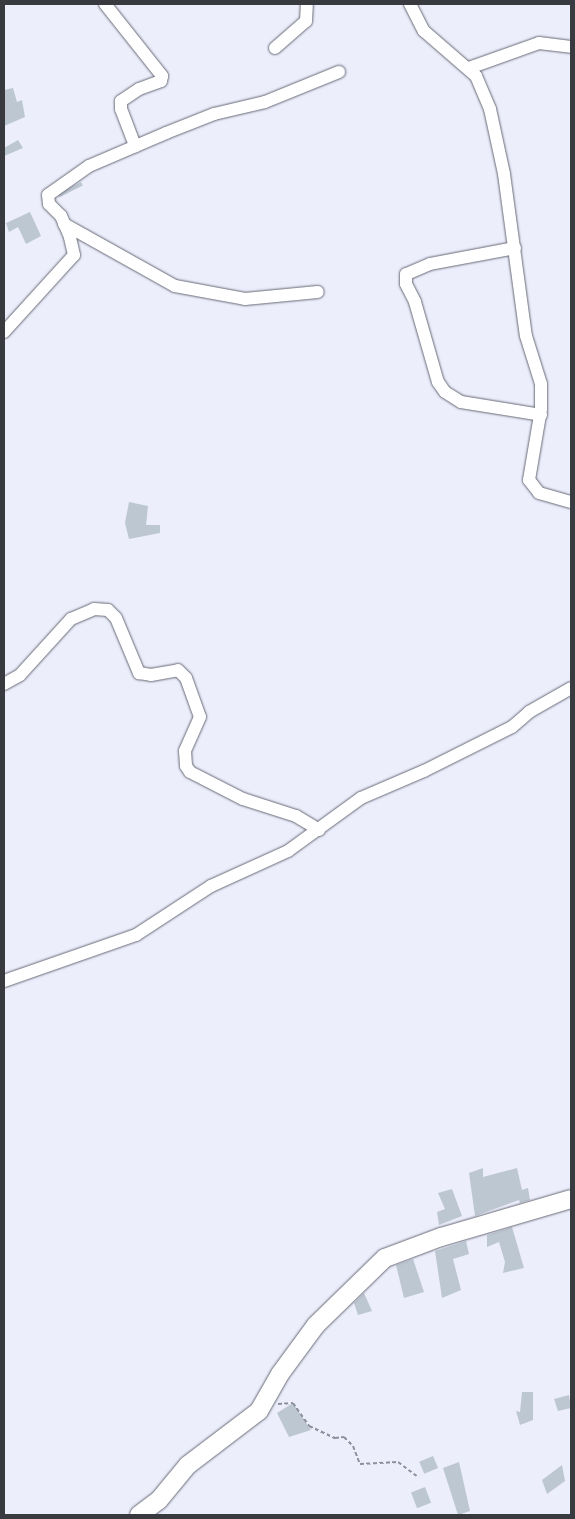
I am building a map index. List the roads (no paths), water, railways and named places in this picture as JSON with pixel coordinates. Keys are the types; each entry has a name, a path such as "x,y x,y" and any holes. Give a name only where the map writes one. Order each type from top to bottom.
{"street":[{"path":"105,4 162,76 161,81 139,89 121,101 121,109 135,146"},
{"path":"276,48 306,20 307,4"},
{"path":"410,4 424,31 469,68 490,109 504,174 526,336 541,384 541,415 529,480 539,493 571,502"},
{"path":"469,68 539,42 571,47"},
{"path":"4,332 74,255 64,224 49,204 48,195 89,166 135,146 214,114 265,102 339,72"},
{"path":"64,224 175,286 245,299 318,292"},
{"path":"515,248 430,264 406,274 406,284 415,302 438,382 445,392 461,402 541,415"},
{"path":"4,684 20,675 71,619 94,610 108,610 116,618 139,673 151,675 178,670 186,678 200,717 185,751 186,766 190,772 243,798 296,816 319,830"},
{"path":"4,981 136,935 211,886 288,851 361,798 424,772 512,727 530,712 571,688"},
{"path":"139,1515 159,1500 188,1464 243,1426 264,1401 316,1325 385,1258 424,1242 571,1199"}]}
